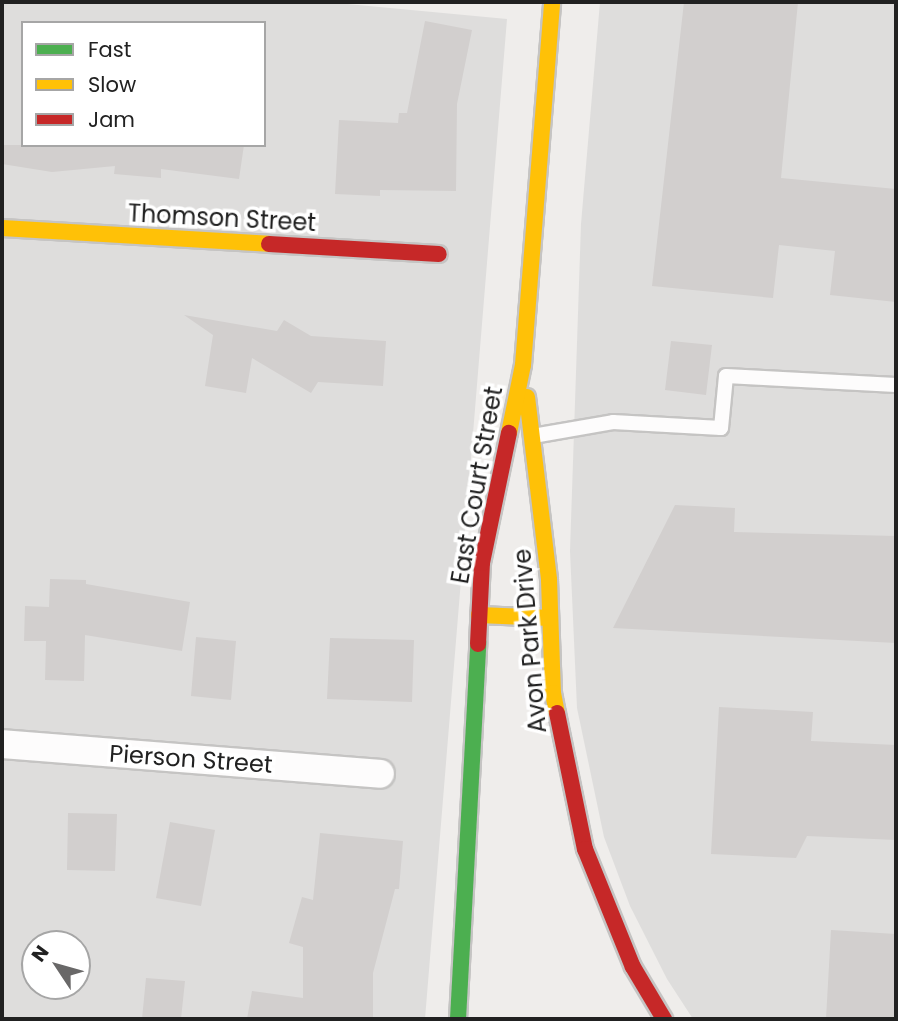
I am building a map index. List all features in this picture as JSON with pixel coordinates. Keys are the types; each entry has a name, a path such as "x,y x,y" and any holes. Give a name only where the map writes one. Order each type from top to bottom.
{"main road":[{"name":"East Court Street","path":"458,1019 482,563 523,365 552,2"},
{"name":"Thomson Street","path":"2,228 439,254"},
{"name":"Avon Park Drive","path":"523,365 549,580 553,693 585,849 633,967 664,1019"},
{"path":"479,615 550,618"}],"street":[{"name":"Pierson Street","path":"2,744 380,774"}],"lane":[{"path":"531,436 613,422 721,428 726,376 896,385"}],"shaded area":[{"path":"2,2 326,2 507,19 425,1019 2,1019"},
{"path":"600,2 896,2 896,1019 693,1019 667,979 630,906 604,837 577,708 570,551 581,224"}],"building":[{"path":"684,2 798,2 781,178 896,189 896,302 830,295 835,251 779,245 773,298 652,286"},
{"path":"425,21 472,30 457,104 456,191 380,190 380,196 335,194 339,120 398,123 399,113 407,113"},
{"path":"2,145 244,147 239,179 161,169 161,178 114,174 115,166 52,172 2,164"},
{"path":"184,315 277,331 284,320 311,336 386,341 383,386 318,382 311,393 252,358 246,393 205,386 213,335"},
{"path":"671,341 712,345 706,395 665,390"},
{"path":"675,505 735,508 734,532 896,536 896,643 613,628"},
{"path":"50,579 86,580 86,584 190,602 182,651 85,635 84,681 45,680 46,641 24,641 25,606 49,607"},
{"path":"196,637 236,641 231,700 191,696"},
{"path":"330,638 414,640 412,702 327,699"},
{"path":"719,707 813,712 811,741 896,745 896,840 807,836 796,858 711,854"},
{"path":"68,813 117,814 115,871 67,870"},
{"path":"170,822 215,830 201,906 156,898"},
{"path":"320,833 403,841 399,889 395,889 373,973 373,1019 247,1019 252,991 303,998 303,947 289,943 302,897 313,900"},
{"path":"831,930 896,934 896,1019 826,1019"},
{"path":"146,978 185,981 181,1019 142,1019"}],"traffic: fast":[{"path":"458,1019 478,644"}],"traffic: slow":[{"path":"509,433 523,365 552,2"},
{"path":"2,228 269,244"},
{"path":"527,397 549,580 553,693 557,713"},
{"path":"479,615 550,618"}],"traffic: jam":[{"path":"269,244 439,254"},
{"path":"478,644 482,563 509,433"},
{"path":"557,713 585,849 633,967 664,1019"}]}
